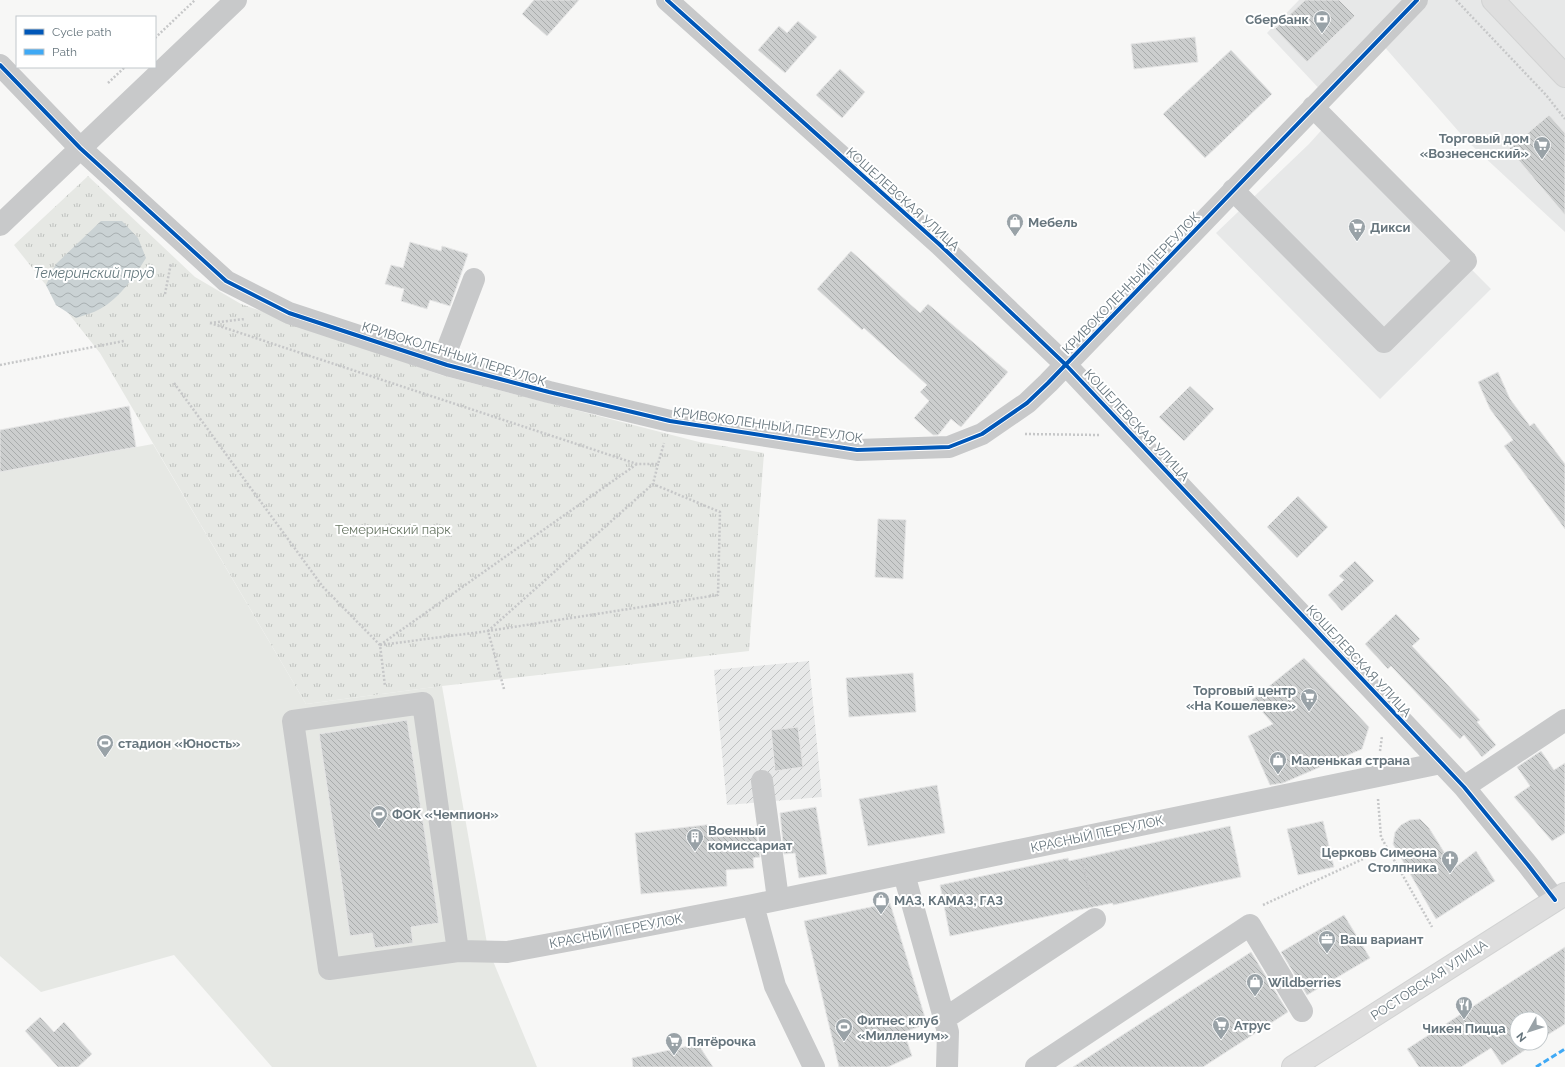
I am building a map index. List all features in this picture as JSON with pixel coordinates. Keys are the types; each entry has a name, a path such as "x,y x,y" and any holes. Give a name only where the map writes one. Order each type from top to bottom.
{"main road":[{"path":"1493,0 1565,76"},
{"name":"РОСТОВСКАЯ УЛИЦА","path":"1293,1067 1560,897"}],"street":[{"name":"КОШЕЛЕВСКАЯ УЛИЦА","path":"667,0 939,244 1066,365 1464,787 1528,865 1560,897"},
{"name":"КРИВОКОЛЕННЫЙ ПЕРЕУЛОК","path":"0,65 80,148 226,281 289,313 442,363 549,392 670,421 858,450 949,447 982,434 1027,403 1066,365 1417,0"},
{"path":"0,225 231,2"},
{"path":"1233,190 1384,342 1466,261 1313,107"},
{"path":"442,363 474,279"},
{"name":"КРАСНЫЙ ПЕРЕУЛОК","path":"468,952 423,703 293,721 329,969 468,952 507,952 753,905 1441,763"},
{"path":"1464,787 1565,720"},
{"path":"762,781 778,899"},
{"path":"904,874 948,1032 947,1067"},
{"path":"753,905 775,986 814,1067"},
{"path":"944,1018 1095,919"},
{"path":"1036,1067 1250,925 1302,1011"}],"path":[{"path":"156,37 195,0"},
{"path":"1456,0 1546,95 1565,119"},
{"path":"108,83 124,68"},
{"path":"210,323 637,464 658,464"},
{"path":"0,365 124,341"},
{"path":"174,383 323,587 380,645 386,692"},
{"path":"488,631 652,484 670,421"},
{"path":"1022,434 1133,435"},
{"path":"380,645 637,464"},
{"path":"380,645 488,631 718,595 720,512 652,484"},
{"path":"488,631 504,689"},
{"path":"1387,706 1376,777 1381,837 1432,927"},
{"path":"1078,838 1095,919"},
{"path":"1250,925 1255,908 1387,848"}],"shaded area":[{"path":"1299,0 1565,0 1565,232 1467,141 1382,44 1326,96 1267,33"},
{"path":"1327,124 1491,289 1380,399 1216,233 1309,144"},
{"path":"809,661 822,797 727,805 714,670"}],"green space":[{"name":"Темеринский парк","path":"88,176 195,277 241,304 441,375 699,442 764,453 749,651 442,686 306,704 100,353 14,245"},
{"path":"153,444 306,704 442,686 488,949 537,1067 272,1067 174,955 41,992 0,956 0,472"}],"water":[{"name":"Темеринский пруд","path":"101,221 122,221 138,238 146,258 131,280 114,299 97,310 76,318 56,305 46,285 56,264"}],"building":[{"path":"534,0 579,0 547,36 522,14"},
{"path":"1305,0 1339,0 1355,16 1307,62 1275,29"},
{"path":"798,21 817,37 785,73 758,50 779,26 787,33"},
{"path":"1195,37 1198,62 1134,69 1131,44"},
{"path":"1231,50 1272,94 1205,158 1163,114"},
{"path":"840,69 865,92 842,118 816,95"},
{"name":"Торговый дом «Вознесенский»","path":"1549,115 1565,133 1565,215 1509,149"},
{"path":"410,242 441,251 442,246 468,254 450,306 430,300 427,309 401,301 404,289 385,284 391,265 403,268"},
{"path":"851,251 920,313 928,304 1008,372 961,427 951,419 938,435 933,435 914,418 929,401 920,392 927,385 864,328 862,330 817,289"},
{"path":"1498,372 1510,399 1530,426 1534,423 1565,464 1565,529 1504,446 1513,440 1490,409 1478,382"},
{"path":"1190,386 1214,409 1184,441 1159,417"},
{"path":"129,406 136,447 0,472 0,430"},
{"path":"1298,496 1328,527 1297,558 1267,527"},
{"path":"878,519 906,520 903,579 875,577"},
{"path":"1355,561 1374,581 1342,611 1328,595 1344,580 1339,576"},
{"path":"1396,614 1420,639 1412,646 1480,720 1477,722 1496,745 1482,757 1464,735 1460,739 1391,666 1388,669 1365,644"},
{"name":"Торговый центр «На Кошелевке»","path":"1304,658 1369,727 1362,749 1283,783 1270,785 1248,736 1273,724 1252,700"},
{"path":"913,673 916,712 849,717 846,678"},
{"name":"ФОК «Чемпион»","path":"407,720 439,923 411,927 413,943 375,948 372,933 350,936 319,734"},
{"path":"798,727 803,767 775,771 771,730"},
{"path":"1541,751 1554,770 1565,763 1565,833 1552,841 1514,797 1530,786 1517,767"},
{"path":"937,785 945,833 868,846 859,799"},
{"path":"816,807 827,874 799,878 795,853 784,854 780,813"},
{"name":"Церковь Симеона Столпника","path":"1420,819 1429,828 1454,868 1476,851 1495,881 1436,919 1393,844 1395,832 1401,825 1410,820"},
{"path":"1323,821 1334,867 1298,875 1287,829"},
{"name":"Военный комиссариат","path":"714,824 716,837 756,833 760,857 753,858 754,868 726,870 727,886 641,894 635,833"},
{"path":"1230,826 1241,877 1113,905 1113,903 950,936 940,885 1068,858 1069,861"},
{"path":"890,903 927,1024 904,1032 912,1056 888,1067 839,1067 804,921"},
{"name":"Ваш вариант","path":"1344,915 1370,958 1307,995 1281,952"},
{"path":"1565,947 1565,1024 1549,1034 1549,1011 1509,1011 1509,1051 1524,1051 1502,1065 1491,1048 1461,1067 1419,1067 1407,1049"},
{"path":"1251,952 1288,1012 1203,1067 1073,1067"},
{"path":"40,1017 54,1032 64,1022 92,1054 78,1067 58,1067 25,1031"},
{"name":"Пятёрочка","path":"698,1044 713,1067 633,1067 632,1058"}],"marked path":[{"path":"1536,1067 1565,1049"}],"cycle path":[{"path":"667,0 939,244 1066,365 1464,787 1555,900"},
{"path":"0,65 80,148 226,281 289,313 447,365 549,392 670,421 857,450 949,447 982,434 1027,403 1048,383 1417,0"}],"place":[{"name":"Сбербанк","path":"1322,34"},
{"name":"Торговый дом «Вознесенский»","path":"1542,160"},
{"name":"Мебель","path":"1015,237"},
{"name":"Дикси","path":"1357,242"},
{"name":"Торговый центр «На Кошелевке»","path":"1309,712"},
{"name":"стадион «Юность»","path":"105,758"},
{"name":"Маленькая страна","path":"1278,775"},
{"name":"ФОК «Чемпион»","path":"379,829"},
{"name":"Военный комиссариат","path":"695,852"},
{"name":"Церковь Симеона Столпника","path":"1450,874"},
{"name":"МАЗ, КАМАЗ, ГАЗ","path":"881,915"},
{"name":"Ваш вариант","path":"1327,954"},
{"name":"Wildberries","path":"1255,997"},
{"name":"Чикен Пицца","path":"1464,1020"},
{"name":"Атрус","path":"1221,1040"},
{"name":"Фитнес клуб «Миллениум»","path":"844,1042"},
{"name":"Пятёрочка","path":"674,1056"}]}
